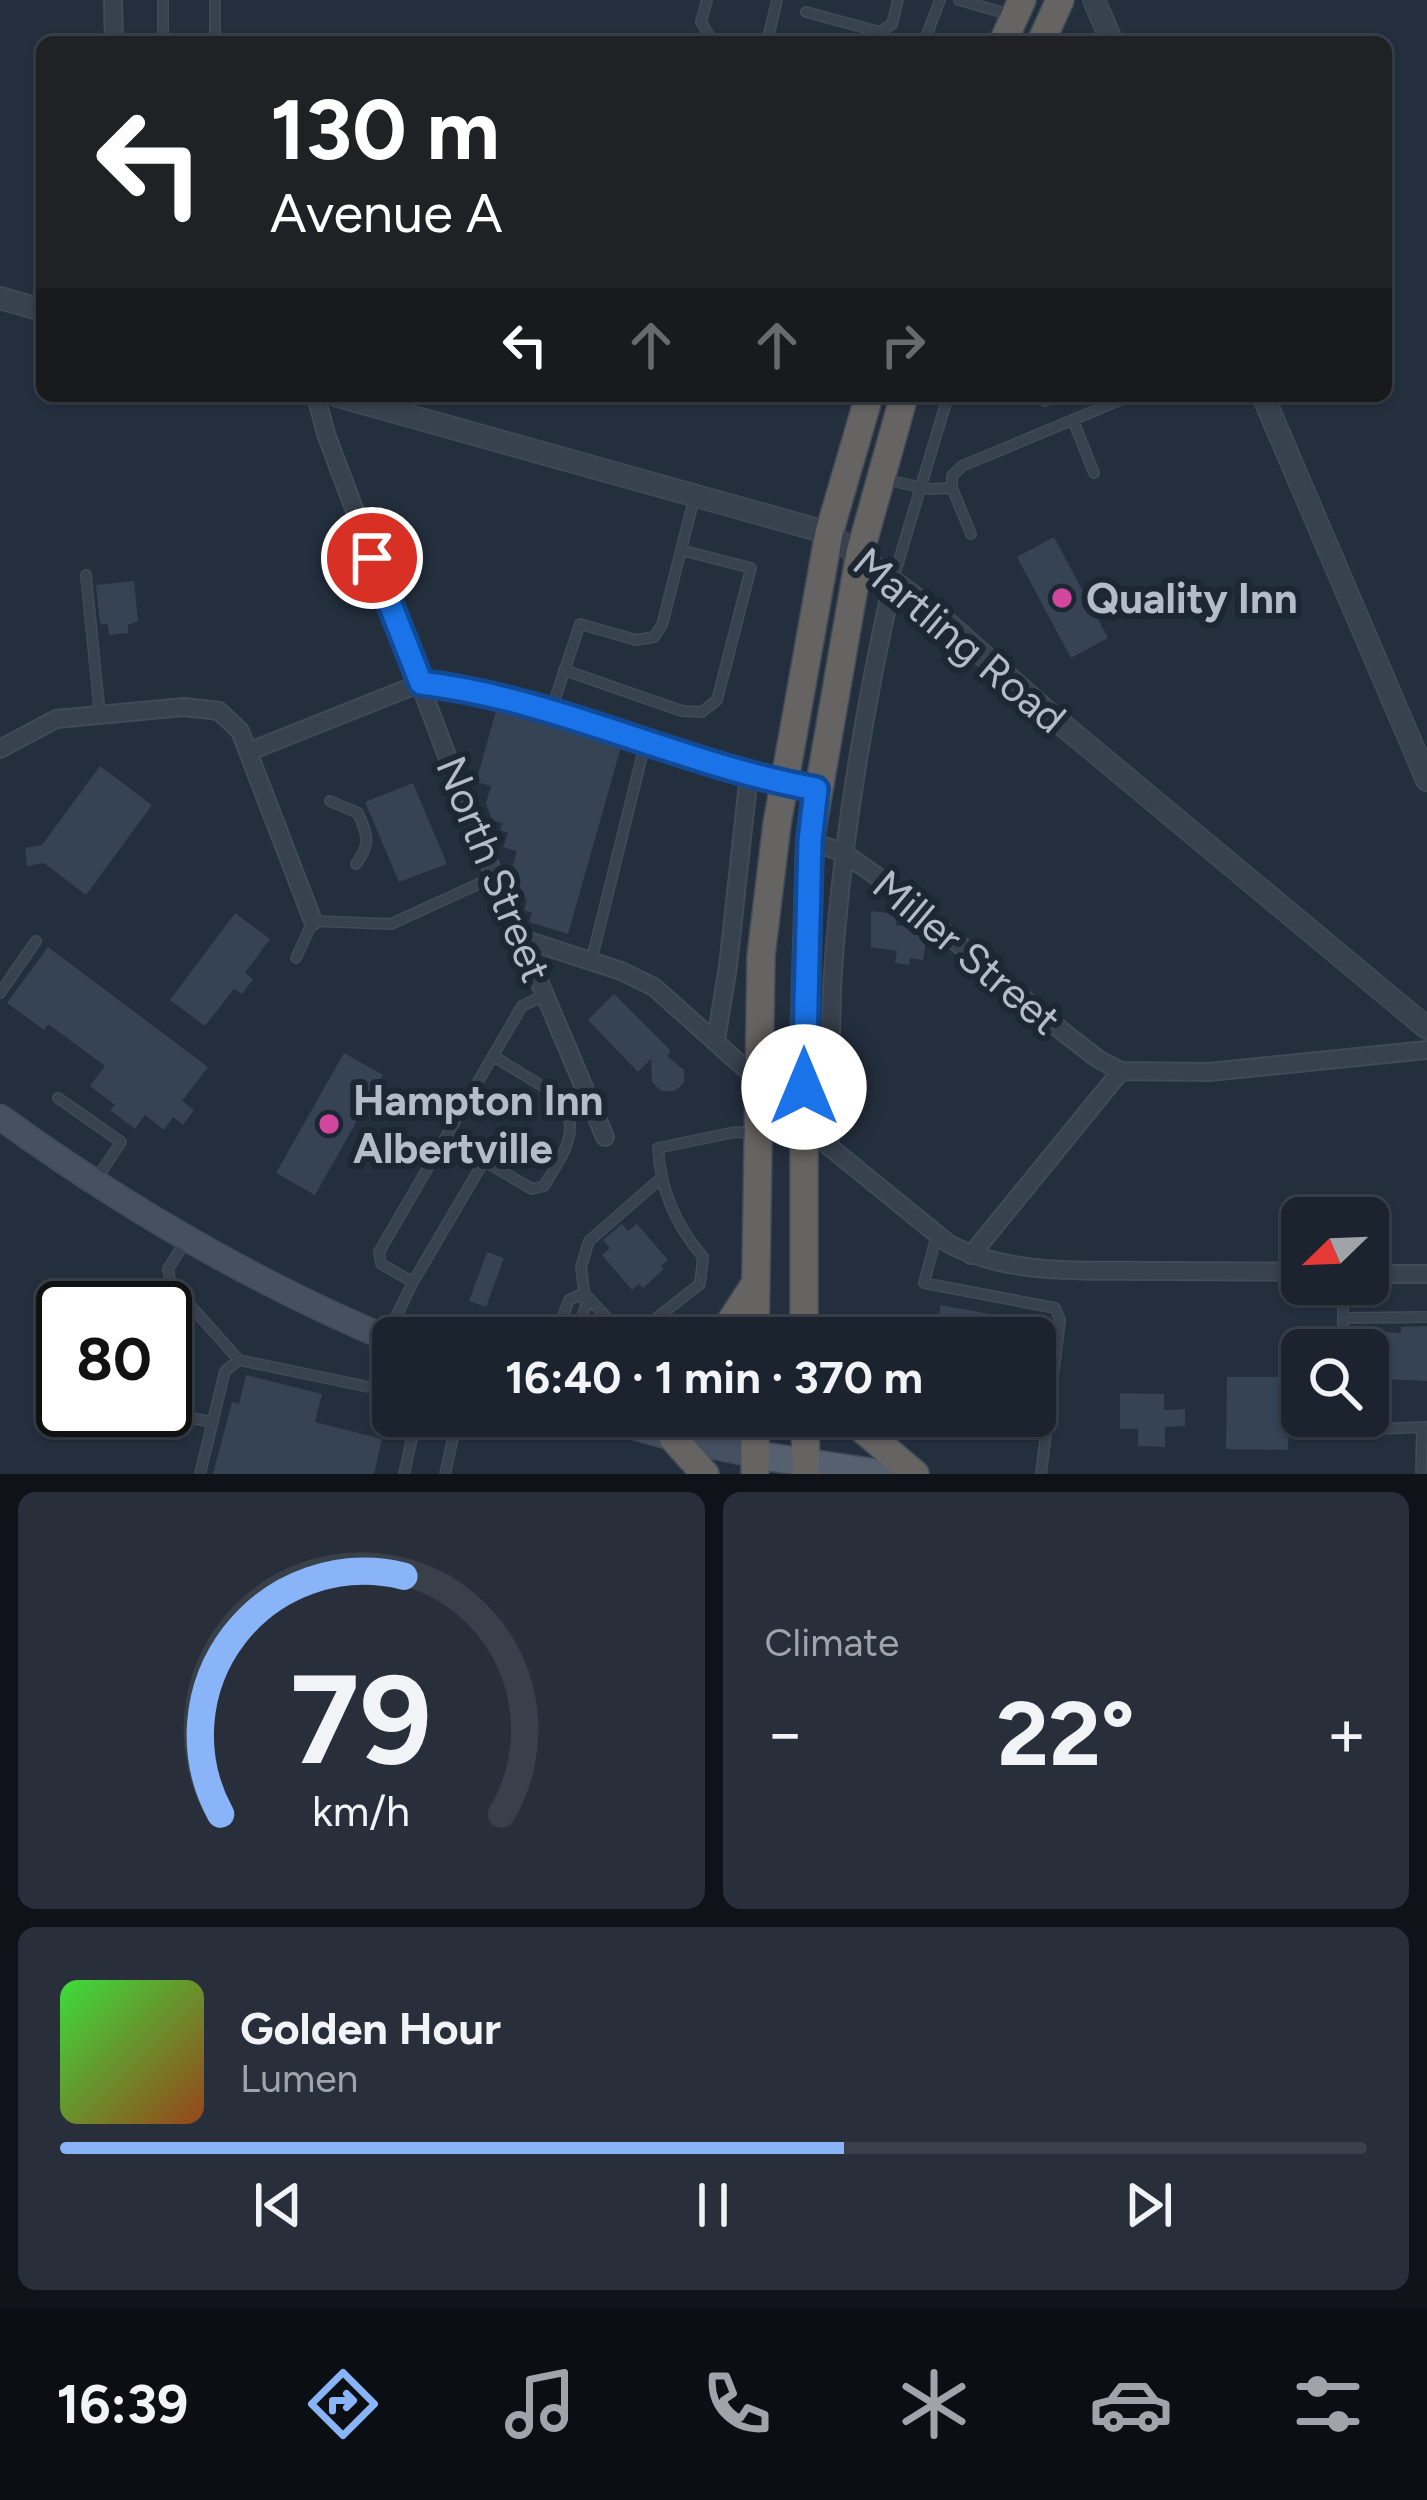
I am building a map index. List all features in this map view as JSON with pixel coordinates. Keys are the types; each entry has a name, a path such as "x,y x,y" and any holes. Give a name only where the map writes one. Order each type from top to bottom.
{"highway":[{"path":"1043,36 1060,0"},
{"path":"755,1317 761,956 782,783 829,533 867,402"},
{"path":"804,1317 810,841 860,553 902,402"},
{"path":"733,1317 754,1284"},
{"path":"805,1437 806,1469"},
{"path":"872,1437 916,1474"},
{"path":"673,1438 705,1474"}],"main road":[{"path":"0,1117 94,1183 187,1239 274,1287 372,1332"},
{"path":"670,1437 756,1464 883,1474"}],"street":[{"path":"113,0 114,36"},
{"path":"1094,0 1109,36"},
{"path":"0,298 36,308"},
{"name":"North Street","path":"318,402 496,876 605,1137"},
{"name":"Martling Road","path":"360,402 829,533 893,580 1427,1028"},
{"path":"1266,402 1416,730 1427,780"},
{"path":"829,1147 833,976 844,853 893,580"},
{"path":"248,752 421,683 551,711 749,774 816,789"},
{"path":"835,687 871,692"},
{"path":"0,749 56,719 210,708 230,718 248,752 314,921"},
{"path":"716,1040 749,774"},
{"name":"Miller Street","path":"810,841 844,853 913,903 1062,1031 1121,1070 1209,1072 1427,1050"},
{"path":"524,938 654,987 759,1081"},
{"path":"971,1255 1121,1070"},
{"path":"757,1126 804,1126 971,1255 1018,1266 1072,1270 1281,1272"},
{"path":"1389,1274 1427,1274"}],"lane":[{"path":"163,0 163,36"},
{"path":"215,0 215,36"},
{"path":"706,0 700,22 708,36"},
{"path":"768,36 777,0"},
{"path":"806,12 880,32 892,24 898,0"},
{"path":"926,36 940,0"},
{"path":"959,0 1013,19"},
{"path":"893,580 946,402"},
{"path":"971,533 952,488 952,476 962,466 1116,402"},
{"path":"1073,420 1094,473"},
{"path":"879,478 952,488"},
{"path":"551,711 580,624 636,640 654,637 662,625 694,495"},
{"path":"565,670 682,711 702,712 717,700 751,568 681,550"},
{"path":"86,575 100,715"},
{"path":"591,962 646,740"},
{"path":"330,801 358,813 368,836 368,848 356,864"},
{"path":"296,958 314,921 391,924 496,876"},
{"path":"0,992 36,941"},
{"path":"413,1282 381,1264 379,1252 522,1006 545,995"},
{"path":"445,1138 532,1189 544,1186 572,1138 573,1125 565,1104 560,1096 493,1056"},
{"path":"58,1098 121,1142 94,1183"},
{"path":"656,1317 700,1284 703,1257 679,1228 660,1178 658,1148 757,1126"},
{"path":"399,1317 413,1282 484,1161"},
{"path":"582,1317 586,1306 581,1267 590,1241 660,1178"},
{"path":"938,1234 924,1283 1055,1308 1060,1320 1040,1474"},
{"path":"187,1239 168,1269 171,1283 239,1360 372,1388"},
{"path":"563,1317 569,1300 584,1293"},
{"path":"584,1293 607,1317"},
{"path":"1343,1305 1343,1329"},
{"path":"1343,1318 1427,1317"},
{"path":"200,1474 225,1371 239,1360"},
{"path":"192,1418 213,1422"},
{"path":"1389,1428 1424,1427 1421,1474"},
{"path":"404,1474 412,1437"},
{"path":"446,1474 454,1437"}],"building":[{"name":"Quality Inn","path":"1054,537 1108,638 1071,658 1017,557"},
{"path":"134,581 138,621 128,625 128,633 109,635 108,625 100,623 96,585"},
{"path":"496,711 621,747 568,934 529,922 532,913 524,910 527,899 517,896 520,884 509,878 517,851 503,847 508,833 500,830 502,823 492,820 486,803 491,786 476,782"},
{"path":"100,766 152,805 86,895 44,863 27,866 25,848 42,845"},
{"path":"413,783 447,864 399,882 365,802"},
{"path":"871,911 898,914 896,925 920,928 927,934 923,960 895,963 897,951 871,947"},
{"path":"235,913 270,939 245,973 253,979 242,994 234,989 205,1026 170,1000"},
{"path":"48,947 208,1067 182,1101 194,1110 183,1125 173,1117 164,1130 145,1115 135,1129 90,1086 105,1066 48,1024 44,1030 7,1003"},
{"path":"614,994 684,1070 684,1083 675,1091 661,1091 652,1082 651,1059 638,1072 588,1020"},
{"name":"Hampton Inn Albertville","path":"344,1053 383,1075 315,1195 276,1173"},
{"path":"622,1224 628,1231 637,1224 668,1260 643,1288 639,1284 632,1290 602,1255 610,1248 603,1240"},
{"path":"487,1252 504,1258 486,1307 469,1301"},
{"path":"941,1305 1006,1317 938,1317"},
{"path":"1427,1326 1427,1381 1389,1379 1389,1332 1401,1333 1401,1327"},
{"path":"246,1375 322,1394 315,1422 382,1439 374,1474 213,1474 232,1402 239,1404"},
{"path":"1227,1377 1281,1377 1281,1437 1288,1437 1288,1450 1226,1449"},
{"path":"1120,1393 1164,1394 1164,1410 1185,1409 1185,1426 1165,1427 1165,1447 1138,1446 1138,1429 1120,1429"}],"place":[{"name":"Quality Inn","path":"1062,598"},
{"name":"Hampton Inn Albertville","path":"329,1124"}],"route":[{"path":"372,558 421,683 529,705 749,774 816,789 810,841 804,1087"}]}
